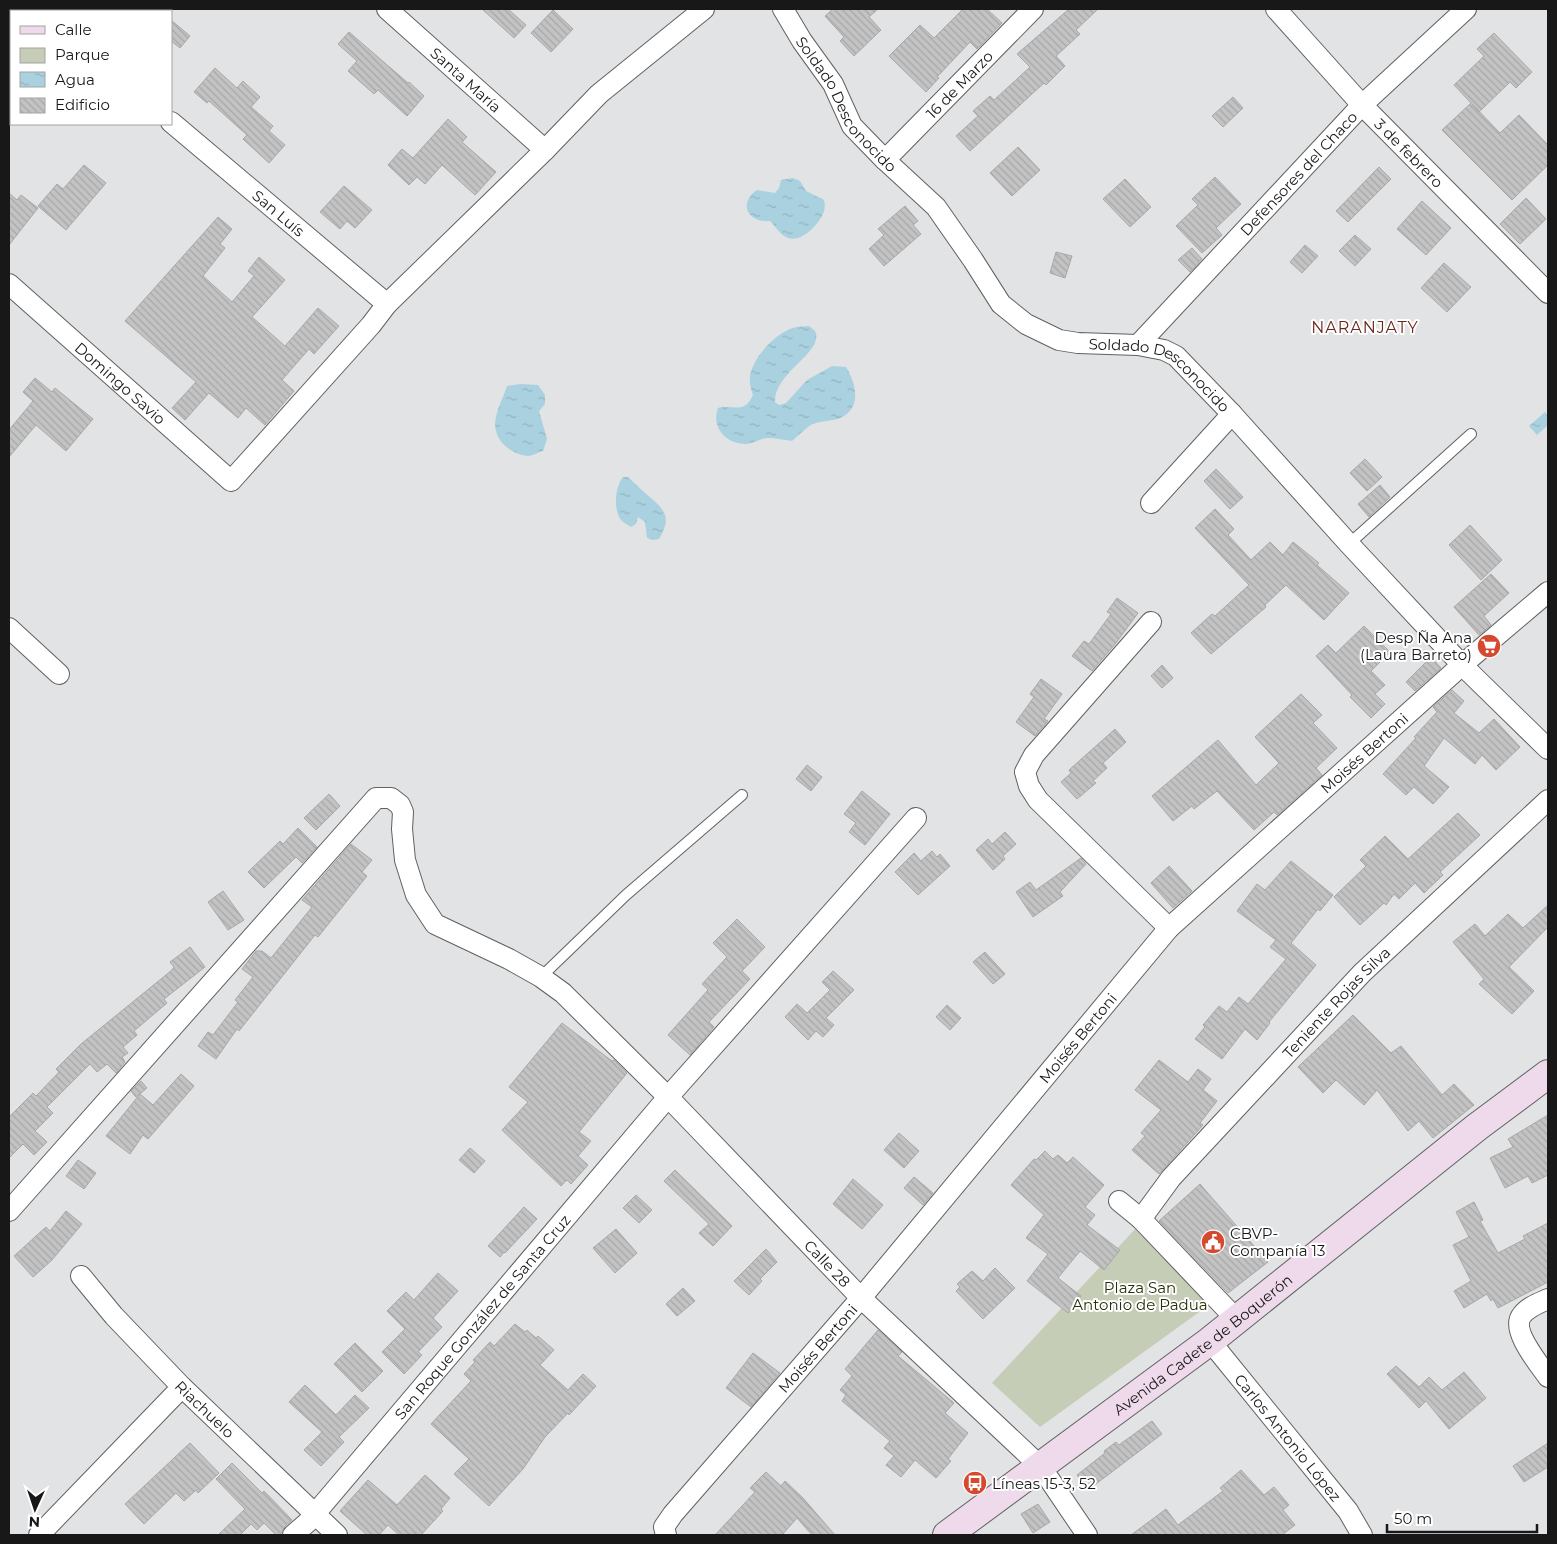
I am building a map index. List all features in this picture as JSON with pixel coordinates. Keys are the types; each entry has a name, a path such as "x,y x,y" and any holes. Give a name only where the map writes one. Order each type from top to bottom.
{"main road":[{"name":"Avenida Cadete de Boquerón","path":"947,1535 1210,1341 1477,1127 1548,1074"}],"street":[{"name":"Santa María","path":"387,9 545,150"},
{"path":"387,304 545,150 599,94 704,9"},
{"name":"Soldado Desconocido","path":"782,9 833,84 852,126 885,160 936,207 1001,304 1026,324 1059,340 1078,343 1138,345 1164,350 1176,356 1232,414 1349,544 1462,665 1548,749"},
{"name":"16 de Marzo","path":"885,160 1033,9"},
{"name":"3 de febrero","path":"1276,9 1362,105 1548,293"},
{"name":"Defensores del Chaco","path":"1138,345 1362,105 1466,9"},
{"name":"San Luís","path":"172,123 387,304"},
{"name":"Domingo Savio","path":"9,284 231,481 371,325 387,304"},
{"path":"1151,503 1232,414"},
{"name":"Moisés Bertoni","path":"666,1535 664,1527 673,1514 861,1298 1169,928 1462,665 1548,592"},
{"path":"1151,622 1034,755 1025,772 1029,786 1038,800 1169,928"},
{"path":"9,628 60,674"},
{"name":"Calle 28","path":"9,1211 376,798 392,798 400,804 403,812 402,829 405,860 416,896 435,924 509,959 541,977 563,993 668,1096 861,1298 1041,1467 1087,1535"},
{"name":"Teniente Rojas Silva","path":"1141,1219 1171,1178 1362,973 1548,800"},
{"name":"San Roque González de Santa Cruz","path":"293,1535 315,1513 668,1096 916,818"},
{"path":"1120,1201 1141,1219 1237,1320"},
{"name":"Riachuelo","path":"81,1276 114,1316 182,1387 337,1535"},
{"path":"1548,1299 1528,1310 1520,1317 1518,1324 1521,1336 1548,1376"},
{"name":"Carlos Antonio López","path":"1210,1341 1348,1511 1362,1535"},
{"path":"39,1535 182,1387"}],"lane":[{"path":"1349,544 1471,434"},
{"path":"541,977 626,895 742,795"}],"green space":[{"name":"Plaza San Antonio de Padua","path":"1138,1226 1213,1302 1040,1427 992,1383"}],"water":[{"path":"793,178 800,181 806,191 824,200 825,205 822,216 809,232 803,236 791,239 782,234 770,221 756,219 748,211 747,206 751,195 757,190 775,193 779,188 781,180"},
{"path":"809,326 816,334 814,346 787,375 776,393 775,402 779,405 786,403 807,380 832,366 846,367 852,379 855,393 855,399 850,411 840,418 811,425 792,441 768,438 746,444 726,438 721,433 716,422 718,408 738,408 746,405 753,395 750,376 759,355 784,332 797,327"},
{"path":"521,384 538,385 545,395 545,404 539,411 547,439 543,451 530,456 518,454 504,445 500,441 495,426 495,420 507,386"},
{"path":"1545,412 1548,415 1548,425 1537,435 1529,426"},
{"path":"623,477 628,477 664,513 666,519 659,539 652,540 647,538 645,522 638,517 636,524 631,527 621,520 618,515 616,498 618,486"}],"building":[{"path":"482,9 508,9 526,25 514,38"},
{"path":"833,9 878,9 869,17 881,30 854,56 840,41 844,37 825,16"},
{"path":"963,9 987,9 1002,23 977,49 970,42 937,77 939,78 926,92 889,56 920,25 934,38"},
{"path":"1069,9 1098,9 1076,30 1080,34 1056,56 1065,66 970,151 956,136 978,116 973,111 990,96 994,100 1030,67 1017,54"},
{"path":"553,10 573,29 551,52 531,33"},
{"path":"172,21 190,36 180,48 172,42"},
{"path":"349,32 424,96 407,116 378,90 374,94 348,71 357,61 338,44"},
{"path":"1494,33 1532,72 1516,88 1510,82 1479,112 1500,133 1519,115 1548,145 1548,165 1512,200 1442,130 1471,103 1454,85 1484,56 1477,49"},
{"path":"215,68 237,88 243,81 260,97 251,107 273,126 269,131 285,145 269,163 243,139 247,135 209,101 207,103 194,92"},
{"path":"1233,97 1243,108 1223,127 1212,116"},
{"path":"448,119 467,137 462,142 496,172 475,195 442,165 425,184 417,177 409,185 388,165 402,149 413,158"},
{"path":"1018,147 1040,170 1012,196 990,173"},
{"path":"84,165 106,183 66,230 38,206 57,184 63,189"},
{"path":"1379,167 1391,179 1348,222 1336,211"},
{"path":"1215,177 1241,204 1216,228 1222,235 1202,253 1176,226 1198,205 1192,199"},
{"path":"1125,179 1151,207 1130,227 1103,199"},
{"path":"344,186 372,210 355,228 347,221 340,229 320,212"},
{"path":"9,193 17,200 21,195 38,208 9,245"},
{"path":"1526,198 1546,219 1520,244 1500,224"},
{"path":"1422,201 1451,228 1426,255 1397,229"},
{"path":"905,206 918,221 913,225 921,234 884,266 869,249 884,235 878,229"},
{"path":"218,217 232,229 220,244 225,248 203,276 232,302 254,276 248,271 259,257 285,280 252,317 285,346 318,308 339,326 314,354 309,349 282,380 294,391 265,425 246,408 238,418 209,393 185,420 172,408 196,382 125,321"},
{"path":"1355,235 1371,249 1355,266 1339,251"},
{"path":"1305,245 1318,256 1302,273 1290,262"},
{"path":"1192,248 1202,259 1190,272 1178,260"},
{"path":"1056,252 1072,256 1065,278 1050,273"},
{"path":"1444,263 1471,287 1447,312 1421,288"},
{"path":"35,378 52,392 55,388 93,419 66,451 36,425 9,457 9,430 33,401 23,392"},
{"path":"1365,459 1382,477 1367,491 1350,473"},
{"path":"1216,469 1243,497 1230,509 1204,481"},
{"path":"1380,485 1390,497 1369,517 1358,504"},
{"path":"1215,509 1234,529 1228,535 1251,560 1270,542 1283,555 1293,542 1319,563 1317,565 1349,593 1324,620 1286,585 1265,605 1266,607 1211,654 1191,633 1212,614 1215,616 1249,585 1195,528"},
{"path":"1470,525 1502,560 1481,580 1449,545"},
{"path":"1491,574 1509,593 1484,616 1491,625 1479,635 1454,607"},
{"path":"1117,598 1138,613 1092,671 1072,656 1084,641 1089,644 1111,614 1107,612"},
{"path":"1364,626 1390,652 1371,671 1385,685 1375,694 1385,704 1371,718 1350,697 1352,695 1316,656 1328,645 1336,653"},
{"path":"1431,657 1441,668 1415,691 1406,682"},
{"path":"1162,665 1173,678 1162,688 1151,676"},
{"path":"1041,679 1062,694 1044,719 1048,721 1035,736 1016,722 1034,697 1030,694"},
{"path":"1452,690 1464,701 1454,713 1479,733 1494,719 1520,747 1496,770 1482,755 1475,764 1444,738 1424,766 1449,787 1433,804 1414,787 1406,795 1383,774 1437,712 1433,707"},
{"path":"1301,694 1322,715 1313,723 1337,748 1316,768 1322,775 1277,815 1274,812 1254,830 1217,791 1194,809 1192,806 1173,821 1152,796 1218,740 1256,785 1279,763 1255,737"},
{"path":"1115,729 1126,742 1103,763 1107,768 1093,781 1096,783 1077,799 1061,782 1071,773 1069,770"},
{"path":"807,765 822,777 811,791 796,779"},
{"path":"862,791 890,814 865,845 849,832 856,823 844,814"},
{"path":"329,794 340,806 316,830 304,818"},
{"path":"1458,813 1480,835 1440,872 1443,875 1424,893 1415,883 1399,899 1394,894 1386,905 1384,903 1360,925 1334,897 1366,866 1360,860 1385,836 1408,859"},
{"path":"298,828 317,847 302,863 296,857 264,888 248,872 280,841 283,844"},
{"path":"1005,832 1016,844 1003,856 1005,859 993,870 976,850 988,839 992,844"},
{"path":"351,844 372,860 362,872 367,876 318,937 315,935 239,1031 237,1029 216,1059 198,1046 208,1032 213,1035 238,1002 235,1000 253,977 242,969 256,951 262,951 271,958 312,907 302,900"},
{"path":"932,851 937,857 940,854 950,866 918,895 895,872 914,853 921,861"},
{"path":"1081,858 1086,864 1060,892 1063,896 1033,917 1016,892 1030,882 1036,890"},
{"path":"1291,861 1333,895 1320,911 1318,909 1291,943 1316,965 1269,1022 1257,1040 1245,1029 1222,1059 1195,1039 1205,1027 1203,1025 1219,1006 1227,1012 1239,997 1248,1004 1286,959 1270,947 1276,940 1237,911 1257,884 1265,890"},
{"path":"1169,866 1192,891 1173,908 1151,883"},
{"path":"223,891 244,920 228,930 208,902"},
{"path":"1548,905 1548,927 1509,967 1534,991 1512,1014 1479,984 1484,979 1453,942 1475,924 1485,936 1508,914 1523,928"},
{"path":"737,919 765,947 742,971 750,979 709,1022 714,1027 690,1055 668,1035 708,990 702,984 727,957 713,943"},
{"path":"190,947 205,967 164,999 167,1003 134,1031 137,1035 123,1047 128,1053 122,1057 125,1062 116,1073 107,1064 97,1072 90,1064 47,1107 53,1113 35,1131 47,1142 34,1155 23,1144 9,1158 9,1117 33,1093 36,1096 59,1072 56,1069 81,1044 172,970 174,967 170,962"},
{"path":"985,952 1005,974 993,984 973,962"},
{"path":"833,971 854,990 826,1018 834,1025 823,1037 816,1031 808,1040 785,1017 797,1004 807,1013 830,990 822,982"},
{"path":"947,1005 961,1018 950,1030 936,1017"},
{"path":"1353,1015 1391,1053 1401,1046 1442,1095 1454,1084 1474,1105 1433,1138 1419,1121 1408,1131 1377,1090 1364,1105 1336,1080 1323,1093 1298,1067"},
{"path":"562,1023 612,1061 614,1060 627,1073 579,1132 591,1141 578,1156 588,1165 571,1184 567,1180 561,1186 502,1130 528,1102 509,1087"},
{"path":"1159,1060 1188,1082 1198,1069 1211,1079 1203,1090 1217,1101 1200,1123 1203,1125 1159,1174 1132,1150 1145,1136 1141,1133 1161,1110 1135,1090"},
{"path":"181,1074 194,1086 148,1139 143,1135 130,1154 106,1136 140,1094 153,1105"},
{"path":"141,1081 147,1088 136,1097 131,1091"},
{"path":"1548,1115 1548,1175 1532,1183 1528,1176 1505,1188 1490,1158 1513,1147 1508,1139"},
{"path":"899,1133 919,1151 904,1168 884,1150"},
{"path":"470,1148 485,1161 474,1173 459,1160"},
{"path":"1045,1151 1053,1159 1058,1155 1067,1163 1073,1157 1104,1185 1085,1207 1095,1215 1087,1225 1120,1250 1104,1270 1080,1251 1058,1278 1081,1296 1068,1313 1027,1281 1048,1254 1026,1238 1044,1215 1011,1185 1034,1159 1036,1160"},
{"path":"78,1160 96,1173 84,1189 66,1176"},
{"path":"675,1170 732,1226 713,1246 699,1233 709,1224 664,1181"},
{"path":"914,1177 933,1193 923,1205 904,1188"},
{"path":"853,1179 883,1205 862,1229 833,1204"},
{"name":"CBVP- Companía 13","path":"1200,1184 1268,1262 1228,1293 1159,1221"},
{"path":"636,1195 652,1210 639,1223 623,1208"},
{"path":"1474,1202 1483,1220 1480,1221 1498,1253 1525,1239 1523,1236 1548,1223 1548,1282 1498,1308 1493,1299 1491,1301 1487,1294 1464,1308 1454,1291 1471,1281 1453,1245 1469,1237 1456,1212"},
{"path":"524,1207 537,1219 500,1257 488,1246"},
{"path":"66,1211 82,1224 52,1260 33,1277 14,1256 46,1227 50,1231"},
{"path":"616,1229 637,1253 615,1273 593,1248"},
{"path":"766,1249 777,1262 760,1279 762,1281 749,1295 734,1281"},
{"path":"995,1268 1015,1288 983,1319 956,1291 960,1287 957,1284 972,1271 983,1281"},
{"path":"438,1273 458,1291 433,1318 442,1327 418,1352 422,1355 404,1374 382,1352 405,1329 387,1311 406,1292 414,1300"},
{"path":"683,1288 695,1301 677,1316 666,1304"},
{"path":"515,1324 525,1332 527,1330 536,1338 538,1336 554,1350 540,1365 568,1390 583,1374 596,1386 545,1437 523,1469 489,1506 454,1474 469,1459 431,1424 471,1381 464,1374 475,1362 473,1360 490,1342 494,1346"},
{"path":"878,1330 902,1352 898,1356 954,1403 945,1413 968,1433 948,1459 951,1461 936,1478 915,1460 901,1477 886,1465 894,1456 884,1448 890,1441 842,1401 846,1395 840,1390 852,1376 845,1369"},
{"path":"355,1343 383,1371 362,1392 334,1364"},
{"path":"753,1353 780,1373 751,1407 726,1388"},
{"path":"1396,1366 1419,1387 1429,1377 1442,1390 1464,1372 1486,1398 1449,1429 1426,1401 1419,1408 1387,1374"},
{"path":"305,1385 336,1415 355,1395 369,1408 339,1437 344,1442 321,1466 304,1450 322,1432 289,1402"},
{"path":"1152,1421 1162,1434 1088,1490 1077,1475 1116,1442 1119,1445"},
{"path":"190,1443 219,1473 198,1493 196,1490 184,1501 176,1493 144,1524 125,1504"},
{"path":"1548,1443 1548,1467 1524,1482 1513,1466"},
{"path":"232,1463 262,1493 264,1491 292,1520 285,1526 280,1535 276,1535 264,1523 257,1530 251,1524 240,1535 218,1535 245,1509 216,1479"},
{"path":"1241,1470 1264,1495 1274,1487 1289,1505 1283,1510 1295,1525 1282,1535 1131,1535 1166,1509 1178,1525 1223,1491 1220,1488"},
{"path":"766,1472 781,1486 785,1481 803,1498 835,1535 812,1535 797,1518 782,1535 715,1535 755,1492 750,1488"},
{"path":"425,1475 450,1498 441,1509 443,1511 421,1535 399,1535 388,1525 379,1535 367,1535 340,1511 368,1480 397,1505"},
{"path":"1038,1504 1050,1522 1033,1533 1021,1514"}],"place":[{"name":"Desp Ña Ana (Laura Barreto)","path":"1489,646"},
{"name":"CBVP- Companía 13","path":"1213,1242"},
{"name":"Líneas 15-3, 52","path":"975,1483"}],"district":[{"name":"NARANJATY","path":"1365,327"}]}
